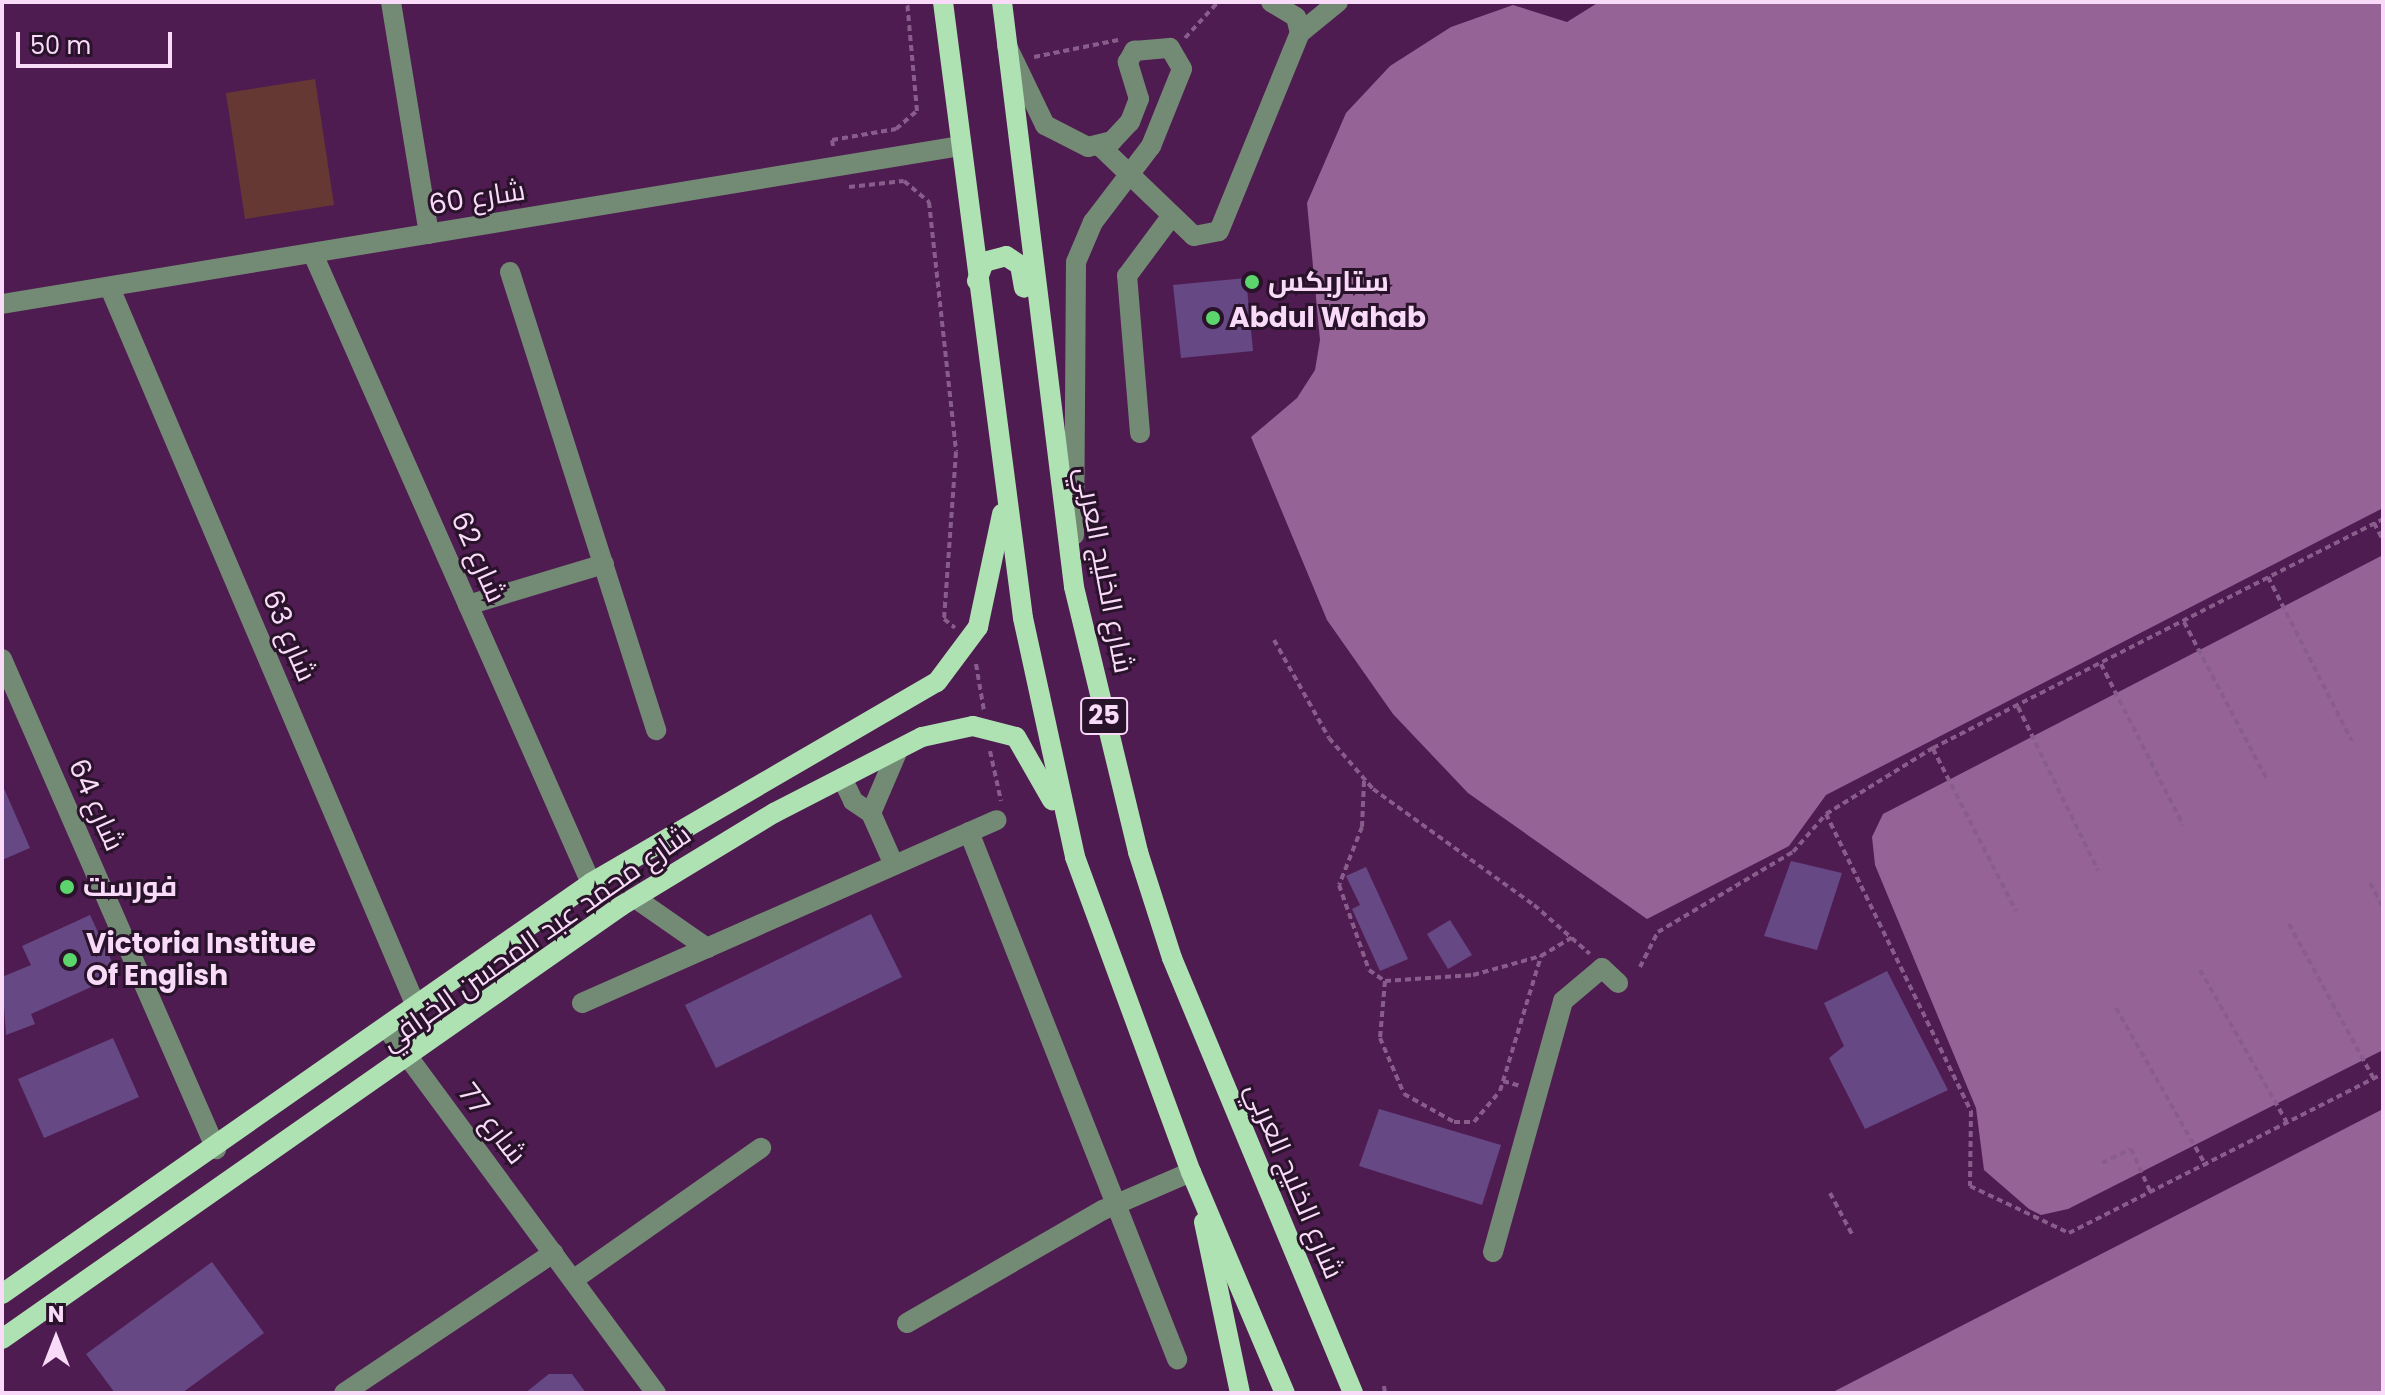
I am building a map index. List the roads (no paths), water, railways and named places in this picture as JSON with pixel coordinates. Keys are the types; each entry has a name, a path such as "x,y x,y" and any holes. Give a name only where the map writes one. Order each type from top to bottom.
{"main road":[{"name":"25","path":"943,2 1005,492 1031,661 1075,857 1195,1181 1285,1393"},
{"name":"شارع الخليج العربي","path":"1002,2 1049,420 1074,587 1138,852 1172,958 1353,1393"},
{"path":"977,281 990,258 1006,256 1020,265 1036,395 1049,420"},
{"name":"شارع محمد عبد المحسن الخرافي","path":"2,1294 216,1149 591,883 799,759 937,682 972,641 990,587 1005,492"},
{"name":"شارع محمد عبد المحسن الخرافي","path":"2,1339 409,1059 635,898 834,782 898,750 957,727 1010,733 1037,766 1075,857"},
{"path":"799,759 816,765 834,782"},
{"path":"1195,1181 1240,1393"}],"street":[{"path":"391,2 429,234"},
{"path":"1271,2 1296,17 1300,33"},
{"path":"1100,146 1127,177 1194,236 1219,231 1300,33 1338,2"},
{"path":"1007,46 1045,125 1075,145 1100,146 1122,133 1135,111 1130,56 1148,45 1170,48 1180,61 1180,85 1151,146 1093,222 1076,262 1074,587"},
{"name":"شارع 60","path":"2,304 961,146"},
{"path":"1140,433 1127,276 1170,218"},
{"name":"شارع 62","path":"313,254 591,883"},
{"path":"510,272 656,730"},
{"name":"شارع 63","path":"110,288 416,1006"},
{"path":"468,605 604,564"},
{"name":"شارع 64","path":"2,659 216,1149"},
{"path":"871,813 898,750"},
{"path":"834,782 871,813 894,865"},
{"path":"582,1003 996,820"},
{"path":"969,832 1177,1359"},
{"path":"635,898 707,948"},
{"path":"1493,1252 1563,1001 1602,968 1618,983"},
{"name":"شارع 77","path":"386,1027 656,1393"},
{"path":"573,1280 761,1148"},
{"path":"907,1323 1116,1205 1195,1181"},
{"path":"344,1393 553,1253"}],"place":[{"name":"ستاربكس","path":"1252,282"},
{"name":"Abdul Wahab","path":"1213,318"},
{"name":"فورست","path":"67,887"},
{"name":"Victoria Institue Of English","path":"70,960"}]}
